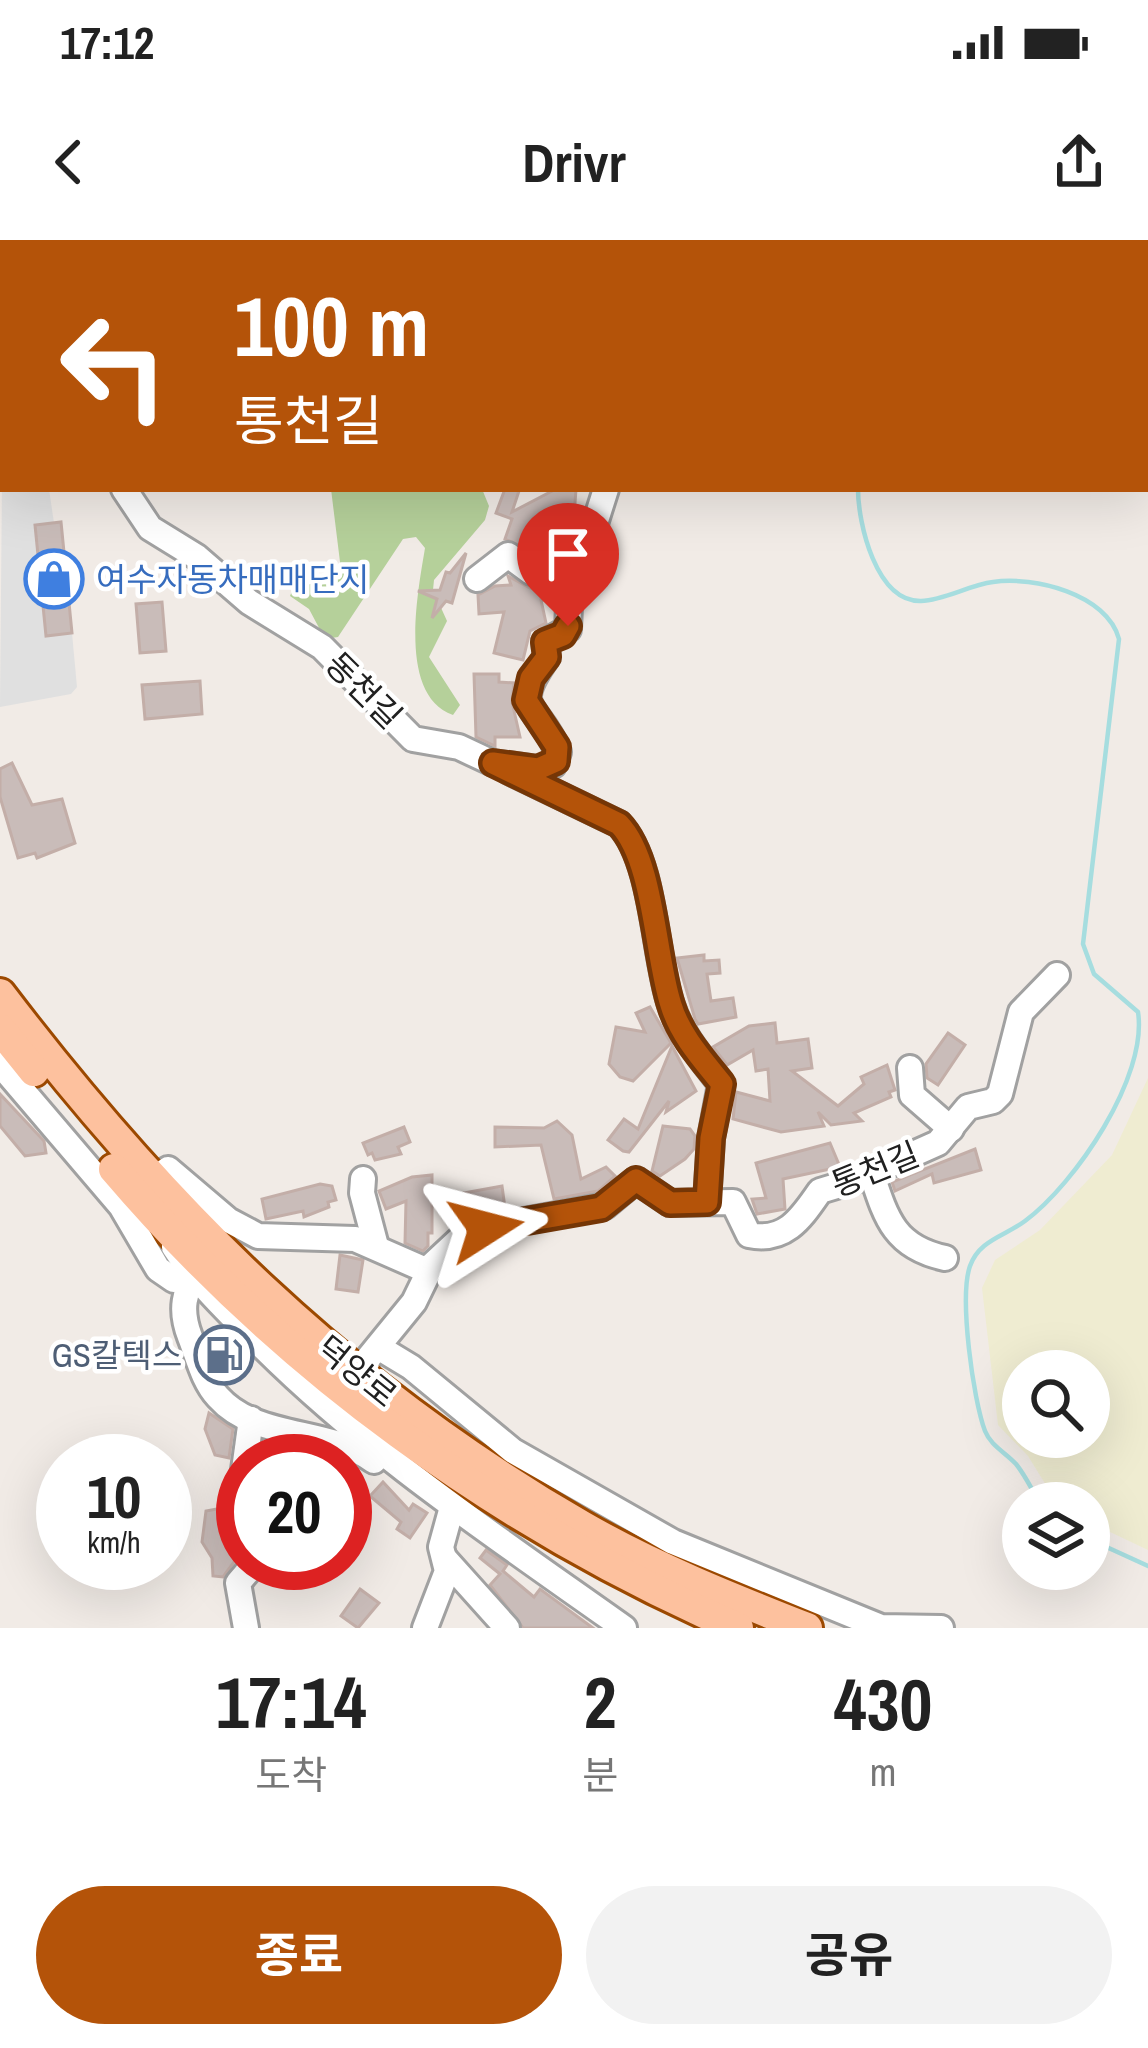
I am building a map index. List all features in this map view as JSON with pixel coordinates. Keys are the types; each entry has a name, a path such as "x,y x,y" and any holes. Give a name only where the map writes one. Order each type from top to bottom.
{"main road":[{"name":"덕양로","path":"0,994 70,1086 152,1181 350,1381 585,1528 699,1584 807,1628"},
{"name":"덕양로","path":"0,1029 198,1272 350,1381 490,1496 579,1550 737,1628"}],"street":[{"name":"동천길","path":"126,492 150,528 197,557 249,602 322,647 413,739 459,747 493,763 538,769 553,765 558,758 557,747 526,700 531,678 547,657 545,642 568,629 572,556 592,530 605,492"},
{"path":"477,579 508,555 529,572 569,571"},
{"path":"493,763 619,824 628,836 650,898 675,1018 722,1084 711,1138 707,1202"},
{"name":"통천길","path":"350,1381 418,1296 428,1271 467,1235 601,1208 636,1180 670,1203 733,1202 749,1235 757,1238 805,1217 820,1191 938,1143 968,1107 997,1099 1021,1012 1036,991 1057,975"},
{"name":"덕양로","path":"0,1064 121,1206 158,1269 174,1280 198,1272 284,1369 452,1507 621,1627"},
{"path":"910,1068 913,1096 951,1129"},
{"path":"152,1181 168,1169 228,1220 266,1239 322,1236 376,1246 428,1271"},
{"path":"872,1172 883,1210 903,1240 916,1251 945,1258"},
{"path":"363,1179 362,1193 376,1246"},
{"path":"198,1272 182,1311 203,1373 219,1398 251,1419 352,1447 423,1499 452,1507 442,1541 447,1571 425,1628"},
{"path":"378,1347 411,1366 513,1451 673,1543 881,1628 940,1628"},
{"path":"249,1434 251,1419"},
{"path":"446,1560 493,1625"},
{"path":"239,1590 246,1628"}],"shaded area":[{"path":"2,492 49,492 54,523 35,525 46,635 72,633 77,687 71,694 0,707"},
{"path":"1148,1078 1148,1550 1110,1532 1110,1482 1044,1482 1029,1458 1110,1458 1110,1350 1002,1350 1002,1429 998,1425 982,1288 995,1260 1040,1230 1112,1155"}],"green space":[{"path":"331,492 483,492 489,506 485,520 434,580 433,590 447,621 429,657 460,705 453,715 435,704 418,665 416,614 425,548 416,537 403,539 338,637 325,639 309,609 290,596 294,586 328,582 341,570"}],"building":[{"path":"504,492 519,492 512,512 550,492 576,492 574,517 547,516 536,549 505,539 512,519 496,513"},
{"name":"여수자동차매매단지","path":"61,522 72,633 46,636 35,525"},
{"path":"466,553 452,603 446,601 432,618 437,599 418,591 440,590 446,572"},
{"path":"508,576 530,588 553,588 553,600 541,600 546,623 530,631 523,660 494,653 504,612 479,614 478,595 495,586 511,585"},
{"path":"162,602 166,651 140,653 136,604"},
{"path":"474,674 499,674 499,682 514,683 512,702 520,737 495,737 495,746 476,737"},
{"path":"200,681 202,714 145,719 142,685"},
{"path":"12,763 32,805 62,799 75,843 37,858 35,853 18,858 0,797 0,769"},
{"path":"704,955 704,961 719,960 720,973 707,974 711,1001 733,998 736,1017 698,1024 695,1019 677,958"},
{"path":"650,1007 671,1043 633,1081 620,1077 609,1064 616,1027 645,1032 636,1013"},
{"path":"775,1023 777,1043 808,1039 812,1068 792,1071 838,1106 864,1084 861,1077 887,1065 895,1090 889,1092 891,1097 854,1113 862,1121 831,1125 818,1112 824,1126 781,1132 733,1119 736,1092 770,1101 768,1069 756,1071 753,1050 727,1065 713,1047 749,1026"},
{"path":"948,1033 965,1045 938,1085 927,1078 926,1064"},
{"path":"672,1046 696,1091 666,1112 669,1101 629,1152 623,1151 608,1140 624,1119 638,1129"},
{"path":"0,1094 44,1141 46,1153 25,1156 0,1126"},
{"path":"557,1121 572,1135 581,1179 606,1167 615,1176 598,1191 554,1199 541,1145 495,1147 495,1127 544,1128"},
{"path":"663,1126 690,1129 695,1136 694,1149 660,1176 652,1171"},
{"path":"404,1127 410,1142 398,1147 401,1154 375,1160 372,1153 368,1155 363,1143"},
{"path":"830,1143 840,1167 783,1179 785,1209 757,1214 752,1199 766,1198 756,1163"},
{"path":"975,1149 981,1170 934,1183 932,1174 895,1191 892,1182"},
{"path":"432,1175 432,1233 423,1251 405,1243 406,1201 386,1209 379,1191 412,1177"},
{"path":"320,1184 332,1186 336,1200 328,1202 329,1207 304,1217 303,1211 266,1219 262,1199"},
{"path":"502,1186 505,1208 457,1222 453,1195"},
{"path":"340,1255 363,1260 358,1292 336,1289"},
{"path":"209,1413 233,1429 232,1434 216,1434 216,1455 215,1455 205,1429"},
{"path":"383,1482 409,1510 413,1504 427,1513 410,1538 397,1529 401,1522 372,1494"},
{"path":"216,1509 216,1576 202,1542 206,1511"},
{"path":"486,1550 507,1565 503,1571 534,1597 540,1589 593,1628 523,1628 490,1585 500,1574 480,1558"},
{"path":"359,1590 379,1603 358,1628 341,1616"}],"waterway":[{"path":"858,492 873,558 892,589 905,598 930,600 993,582 1028,582 1085,600 1112,623 1119,639 1083,944 1094,974 1138,1012 1132,1067 1104,1127 1065,1182 1025,1221 980,1250 967,1281 969,1348 985,1431 1027,1482"},
{"path":"1110,1549 1148,1566"}],"place":[{"name":"여수자동차매매단지","path":"54,579"},
{"name":"GS칼텍스","path":"224,1355"}],"route":[{"path":"486,1228 601,1208 636,1180 670,1203 707,1202 711,1138 722,1084 675,1018 650,898 628,836 619,824 493,763 538,769 558,758 546,727 526,700 531,678 547,657 545,642 566,633 568,626"}]}
